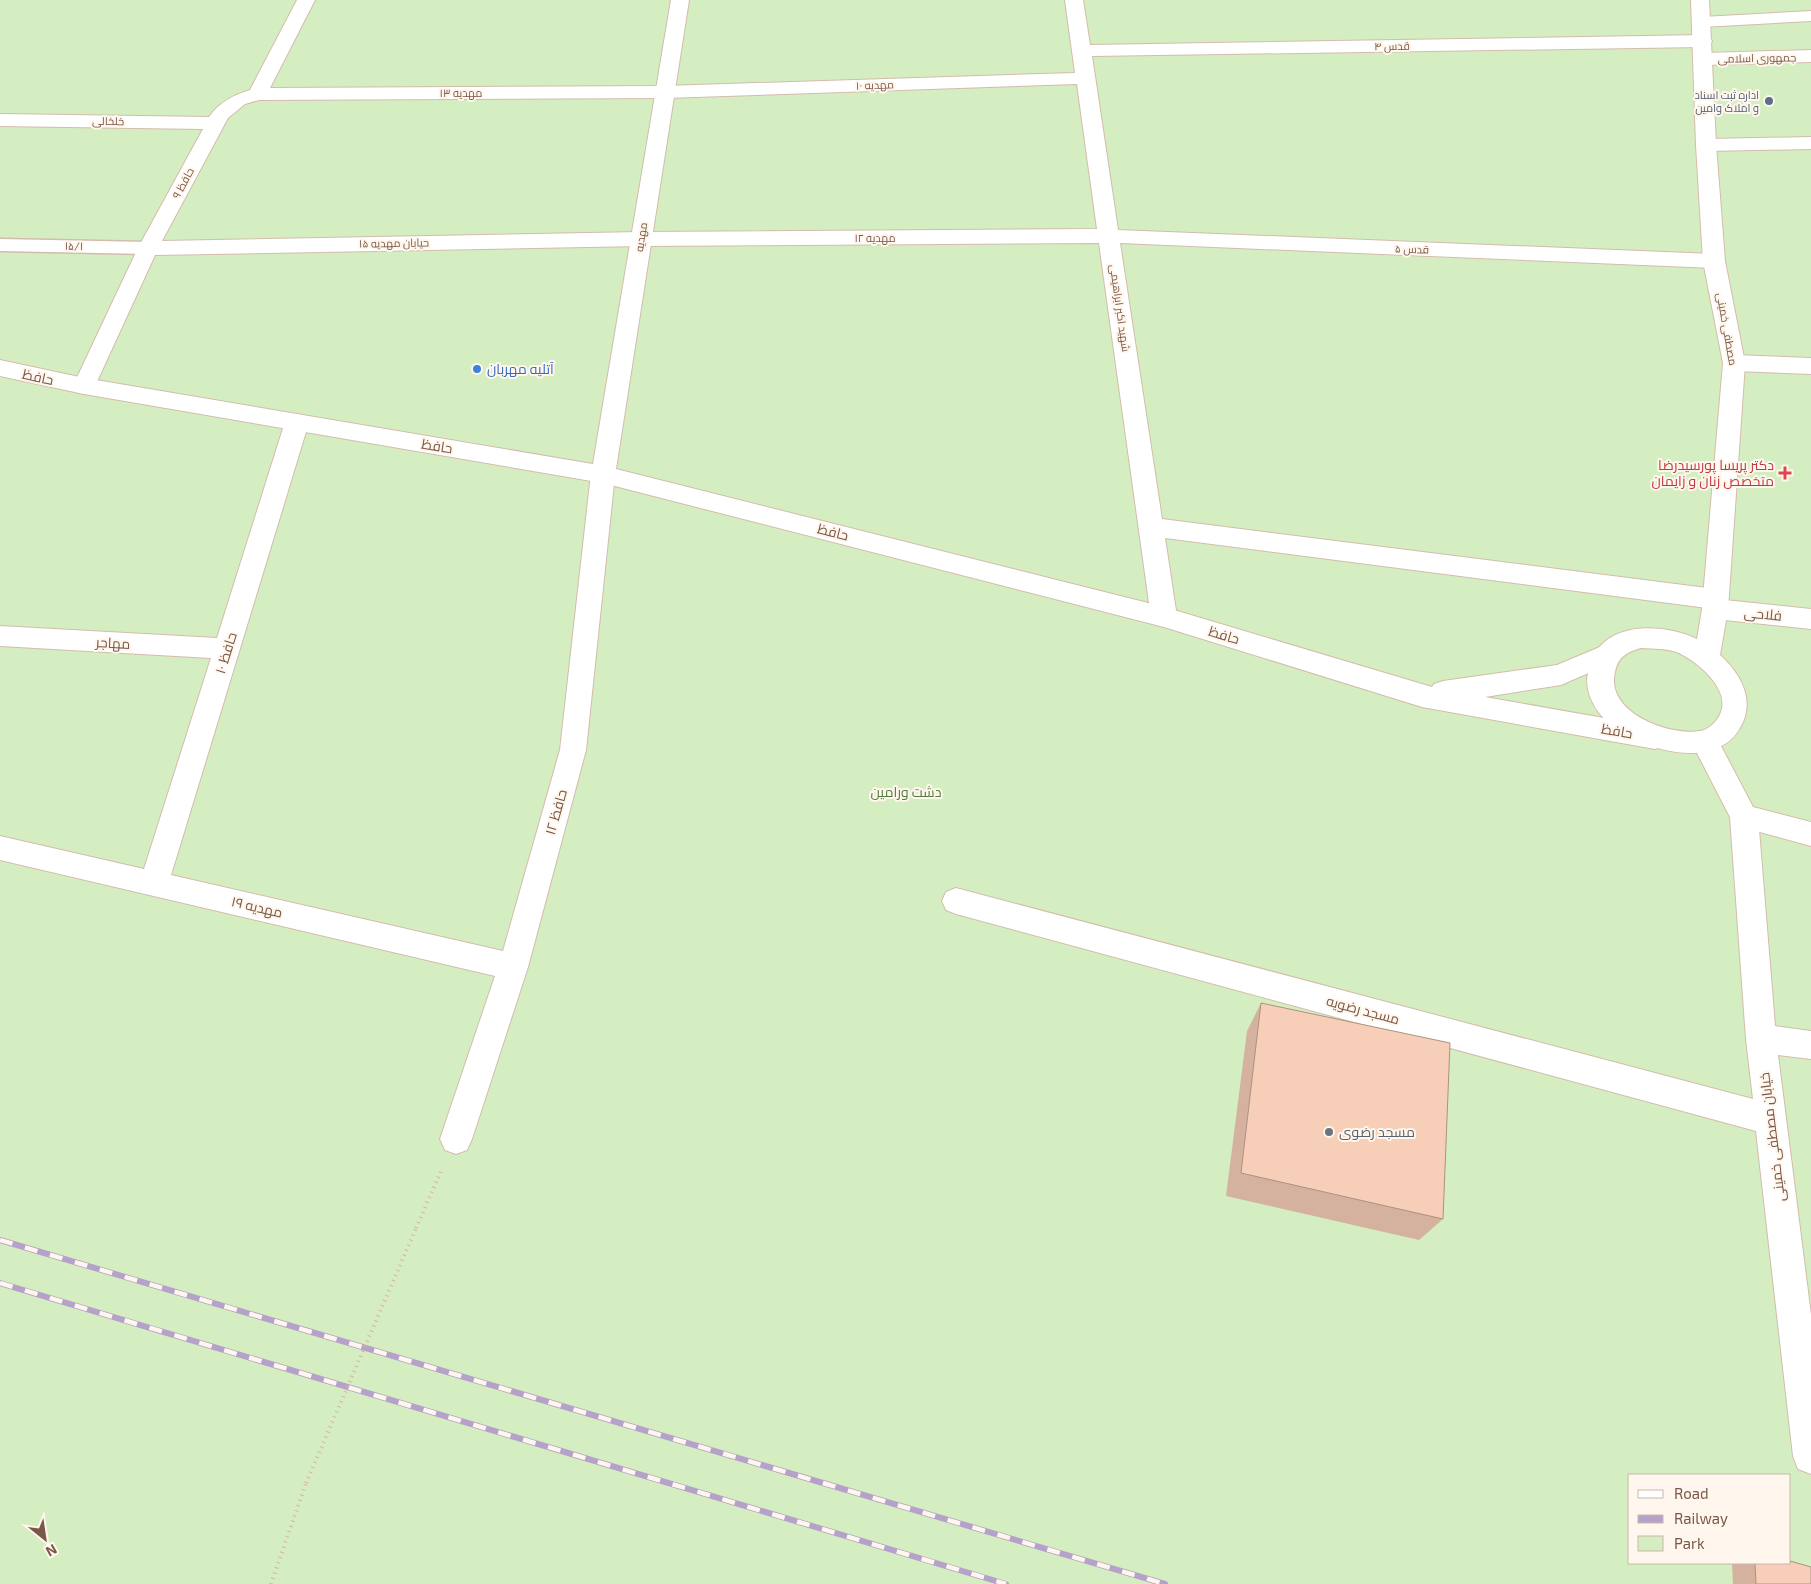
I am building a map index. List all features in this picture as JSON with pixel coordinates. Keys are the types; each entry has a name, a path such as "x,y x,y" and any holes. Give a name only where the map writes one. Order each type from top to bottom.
{"street":[{"path":"258,94 306,0"},
{"name":"مهدیه","path":"603,474 680,0"},
{"name":"شهید اکبر ابراهیمی","path":"1074,0 1164,617"},
{"name":"مصطفی خمینی","path":"1700,0 1706,145 1714,261 1734,364 1715,604 1707,658"},
{"path":"1703,41 1811,16"},
{"name":"قدس ۴","path":"1081,51 1703,41"},
{"name":"جمهوری اسلامی","path":"1703,41 1811,56"},
{"name":"مهدیه ۱۰","path":"665,92 1085,78"},
{"name":"مهدیه ۱۳","path":"258,94 665,92"},
{"name":"حافظ ۹","path":"84,386 148,248 215,122 233,104 258,94"},
{"name":"خلخالی","path":"0,120 215,122"},
{"path":"1706,145 1811,143"},
{"name":"مهدیه ۱۲","path":"641,239 1109,236"},
{"name":"قدس ۵","path":"1109,236 1714,261"},
{"name":"حیابان مهدیه ۱۵","path":"148,248 641,239"},
{"path":"1734,364 1811,366"},
{"name":"حافظ","path":"0,368 84,386 603,474 1164,617 1422,696 1656,738"},
{"name":"حافظ ۱۰","path":"154,884 297,422"},
{"name":"حافظ ۱۲","path":"456,1139 513,967 573,750 603,474"},
{"name":"فلاحی","path":"1151,527 1715,604 1811,619"},
{"name":"مهاجر","path":"0,636 227,650"},
{"path":"1422,696 1561,675 1607,654 1622,644 1641,638 1663,639 1686,646 1707,658 1722,672 1732,689 1736,706 1732,722 1721,734 1704,741 1681,744 1656,738 1630,724 1618,716 1606,700 1600,684 1601,668 1607,654"},
{"path":"1704,741 1744,817 1811,834"},
{"name":"خیابان مصطفی خمینی","path":"1744,817 1761,1039 1770,1119 1804,1341 1811,1456"},
{"name":"مهدیه ۱۹","path":"0,848 513,967"},
{"name":"مسجد رضویه","path":"956,901 1770,1119"},
{"path":"1761,1039 1811,1045"}],"lane":[{"name":"۱۵/۱","path":"0,245 148,248"}],"path":[{"path":"271,1584 306,1483 456,1139"}],"green space":[{"name":"دشت ورامین","path":"0,0 1811,0 1811,1584 0,1584"}],"building":[{"name":"مسجد رضوی","path":"1261,1003 1450,1043 1443,1219 1241,1173"},
{"path":"1791,1561 1811,1567 1811,1584 1756,1584 1755,1564 1791,1564"}],"railway":[{"path":"0,1240 1165,1584"},
{"path":"0,1283 1006,1584"}],"place":[{"name":"اداره ثبت اسناد و املاک وامین","path":"1769,101"},
{"name":"آتلیه مهربان","path":"477,369"},
{"name":"دکتر پریسا پورسیدرضا متخصص زنان و زایمان","path":"1785,473"},
{"name":"مسجد رضوی","path":"1329,1132"}]}
